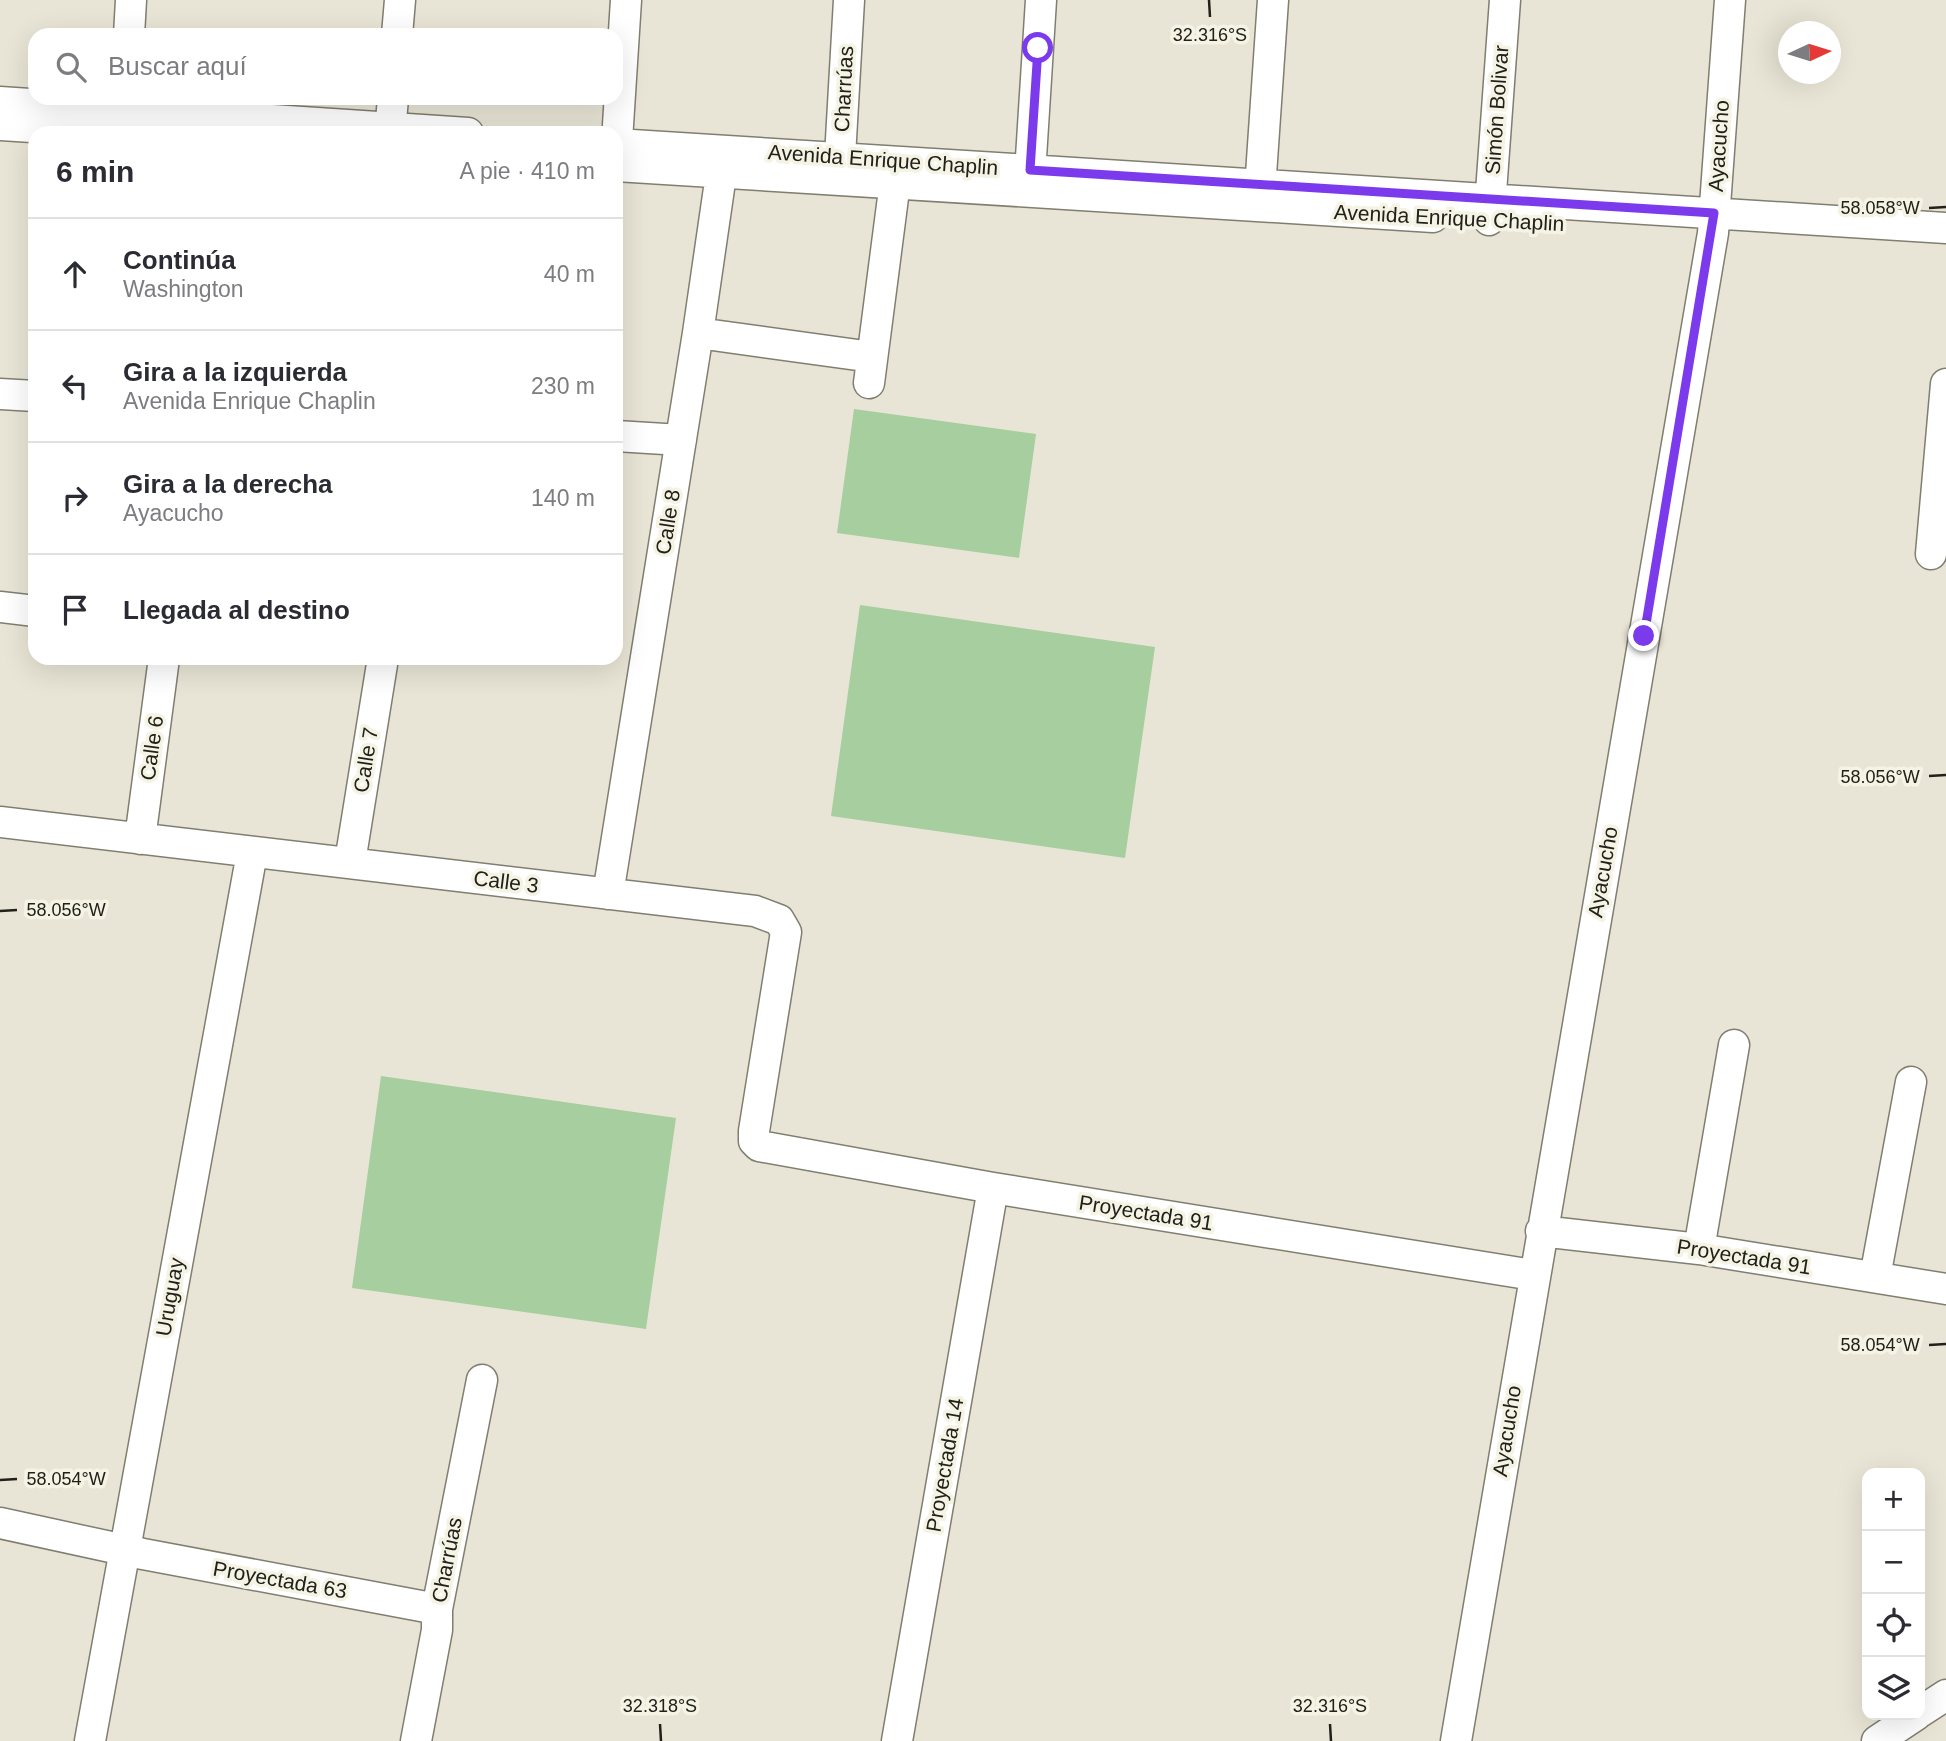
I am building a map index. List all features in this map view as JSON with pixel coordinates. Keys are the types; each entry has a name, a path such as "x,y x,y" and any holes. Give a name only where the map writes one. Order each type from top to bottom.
{"street":[{"path":"129,28 131,0"},
{"path":"398,28 400,0"},
{"path":"623,43 626,0"},
{"name":"Charrúas","path":"840,167 849,0"},
{"path":"1029,181 1041,0"},
{"path":"1259,197 1273,0"},
{"name":"Simón Bolivar","path":"1490,210 1504,0"},
{"name":"Ayacucho","path":"1456,1741 1533,1275 1714,223 1730,0"},
{"path":"0,102 125,119"},
{"path":"390,126 392,105"},
{"path":"617,126 619,105"},
{"path":"0,125 125,119 294,126"},
{"name":"Avenida Enrique Chaplin","path":"623,145 723,161"},
{"name":"Avenida Enrique Chaplin","path":"623,166 723,161 1259,197 1714,223 1946,228"},
{"name":"Calle 8","path":"608,894 723,161"},
{"name":"Avenida Enrique Chaplin","path":"840,167 895,182 1029,181"},
{"path":"698,333 871,370 895,182"},
{"name":"Avenida Enrique Chaplin","path":"1714,223 1946,248"},
{"path":"1931,554 1946,384"},
{"path":"0,394 28,396"},
{"path":"623,436 681,440"},
{"path":"0,607 28,610"},
{"name":"Calle 6","path":"140,839 163,665"},
{"name":"Calle 7","path":"350,862 382,665"},
{"name":"Calle 3","path":"0,822 755,911 779,920 786,932 754,1131 754,1141 759,1146"},
{"name":"Uruguay","path":"90,1741 252,853"},
{"path":"1699,1249 1734,1045"},
{"path":"1875,1277 1910,1082"},
{"name":"Proyectada 91","path":"759,1146 993,1188 1533,1275"},
{"name":"Proyectada 14","path":"897,1741 993,1188"},
{"name":"Proyectada 91","path":"1541,1231 1699,1249 1946,1289"},
{"name":"Charrúas","path":"416,1741 437,1630 437,1609 482,1380"},
{"path":"0,1523 124,1549"},
{"name":"Proyectada 63","path":"124,1549 437,1609"},
{"path":"1925,1709 1946,1695"},
{"path":"1877,1741 1909,1720"}],"green space":[{"path":"854,409 1036,434 1019,558 837,533"},
{"path":"860,605 1155,647 1125,858 831,816"},
{"path":"381,1076 676,1118 646,1329 352,1288"}],"route":[{"path":"1038,48 1030,170 1714,213 1713,233 1644,636"}]}
